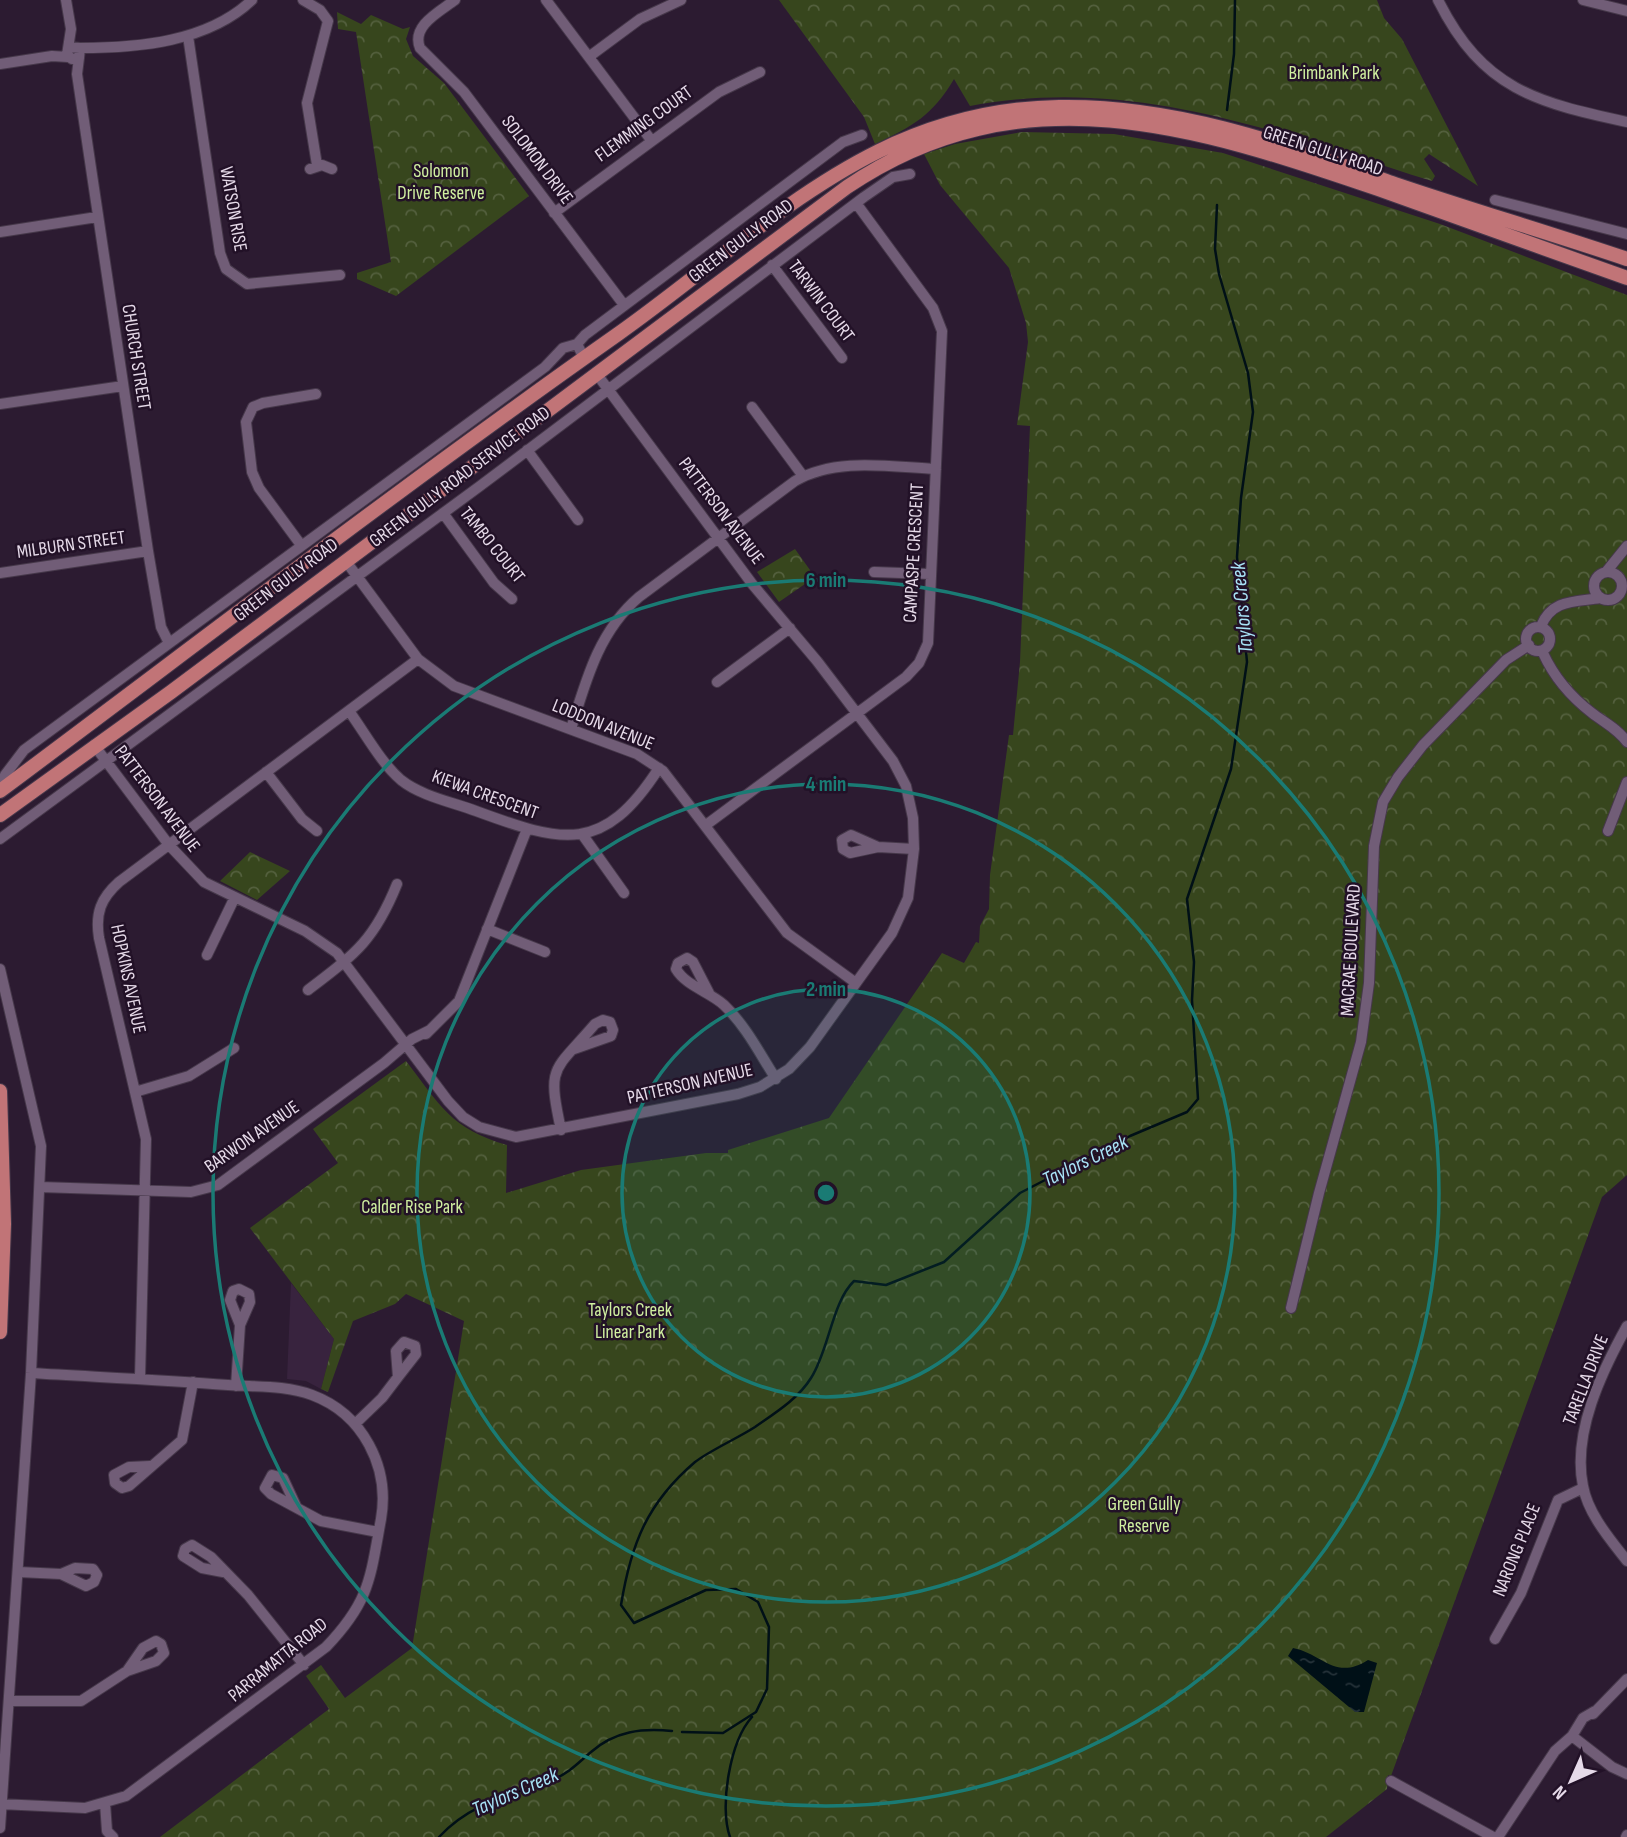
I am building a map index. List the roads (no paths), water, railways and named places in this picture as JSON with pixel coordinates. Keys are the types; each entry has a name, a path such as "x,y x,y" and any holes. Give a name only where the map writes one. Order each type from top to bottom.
{"main road":[{"name":"GREEN GULLY ROAD","path":"1,790 333,543 580,350 848,167 923,132 960,119 1004,110 1120,108 1212,124 1277,142 1627,259"},
{"name":"GREEN GULLY ROAD","path":"0,815 171,692 839,193 888,161 955,134 1042,119 1138,123 1230,141 1304,164 1627,278"},
{"path":"580,350 596,373"},
{"path":"333,543 345,560"},
{"path":"0,1091 4,1191 0,1332"}],"street":[{"name":"CHURCH STREET","path":"66,0 148,551 162,627 169,643"},
{"path":"0,64 188,36 223,23 252,0"},
{"path":"303,0 320,10 328,21 307,103 314,167 332,169"},
{"name":"SOLOMON DRIVE","path":"455,0 422,27 417,40 420,48 464,92 624,305"},
{"path":"546,0 651,140"},
{"path":"590,56 640,19 681,0"},
{"path":"1438,0 1455,33 1498,78 1521,93 1553,106 1627,122"},
{"path":"1583,0 1627,11"},
{"name":"WATSON RISE","path":"188,36 220,253 226,270 247,285 340,275"},
{"name":"FLEMMING COURT","path":"554,213 719,92 760,72"},
{"name":"GREEN GULLY ROAD SERVICE ROAD","path":"1,790 5,775 14,760 545,367 563,348 580,350 624,305 843,142 862,135"},
{"name":"GREEN GULLY ROAD SERVICE ROAD","path":"0,839 443,513 856,203 893,177 910,174"},
{"path":"1495,200 1627,234"},
{"name":"CAMPASPE CRESCENT","path":"706,825 906,677 923,657 928,643 942,331 933,308 856,203"},
{"path":"0,232 97,217"},
{"name":"TARWIN COURT","path":"772,265 842,358"},
{"name":"PATTERSON AVENUE","path":"94,745 169,845 204,882 319,939 346,962 456,1110 479,1127 516,1137 561,1130 738,1094 776,1079 805,1053 902,915 910,886 914,849 914,818 906,786 893,761 858,712 719,538 596,373"},
{"path":"0,404 123,386"},
{"path":"301,545 259,488 252,472 246,422 253,407 316,394"},
{"path":"752,407 803,476"},
{"path":"527,450 578,520"},
{"path":"570,729 591,667 610,627 639,597 803,476 828,468 854,466 936,469"},
{"name":"TAMBO COURT","path":"443,513 494,583 512,599"},
{"path":"323,529 333,543"},
{"path":"1580,599 1594,585 1597,577 1605,572 1627,547"},
{"path":"1541,626 1556,606 1580,599 1610,600 1617,597 1621,591 1620,580 1627,547"},
{"name":"MILBURN STREET","path":"0,573 148,551"},
{"name":"LODDON AVENUE","path":"345,560 418,659 454,686 637,754 659,768 706,825 787,933 856,983"},
{"path":"874,572 930,574"},
{"path":"1605,572 1614,574 1620,580"},
{"path":"1594,585 1600,598"},
{"path":"1535,625 1541,626 1549,639 1543,653 1535,653 1529,645 1528,631 1535,625"},
{"path":"717,682 790,628"},
{"name":"MACRAE BOULEVARD","path":"1291,1308 1319,1193 1361,1042 1369,983 1374,846 1383,802 1423,745 1510,656 1529,645"},
{"path":"1543,653 1562,684 1627,742"},
{"name":"HOPKINS AVENUE","path":"140,1378 146,1139 99,938 97,916 102,901 111,889 418,659"},
{"name":"KIEWA CRESCENT","path":"349,711 402,781 527,829 550,835 582,834 610,823 628,811 659,768"},
{"path":"267,772 302,819 317,831"},
{"path":"1608,831 1627,782"},
{"name":"BARWON AVENUE","path":"40,1187 198,1191 223,1183 430,1030 459,1001 527,829"},
{"path":"582,834 624,893"},
{"path":"878,847 914,849"},
{"path":"308,990 346,962 376,926 397,884"},
{"path":"207,955 234,899"},
{"path":"487,929 545,952"},
{"path":"0,969 40,1138 31,1373 0,1828"},
{"path":"709,993 745,1030 776,1079"},
{"path":"135,1092 189,1076 234,1048"},
{"path":"561,1130 553,1078 562,1061 574,1049"},
{"path":"236,1386 240,1325"},
{"name":"TARELLA DRIVE","path":"1627,1326 1610,1360 1584,1432 1581,1463 1583,1488 1595,1517 1627,1561"},
{"name":"PARRAMATTA ROAD","path":"1,1805 59,1808 105,1803 126,1796 303,1665 345,1627 366,1594 373,1575 383,1507 380,1472 373,1452 355,1424 333,1406 312,1395 192,1382 31,1373"},
{"path":"355,1424 382,1398 398,1377"},
{"path":"150,1466 162,1461 182,1440 192,1382"},
{"name":"NARONG PLACE","path":"1495,1639 1521,1593 1558,1500 1583,1488"},
{"path":"296,1506 334,1525 379,1532"},
{"path":"19,1572 61,1574"},
{"path":"223,1572 248,1595 303,1665"},
{"path":"10,1701 81,1700 127,1671"},
{"path":"1391,1781 1495,1837 1549,1763 1575,1738 1583,1718 1595,1711 1627,1679"},
{"path":"1575,1738 1612,1767 1627,1773"},
{"path":"105,1803 108,1835"}],"water":[{"path":"1293,1648 1338,1667 1357,1666 1368,1660 1377,1663 1364,1712 1355,1712 1288,1656"}],"waterway":[{"name":"Taylors Creek","path":"1227,110 1234,54 1235,0"},
{"name":"Taylors Creek","path":"682,1732 723,1733 756,1712 767,1689 769,1627 758,1602 736,1589 706,1590 634,1623 621,1605 630,1563 644,1526 653,1509 678,1477 708,1453 755,1427 800,1393 817,1367 835,1314 854,1281 886,1285 944,1262 1020,1193 1130,1136 1187,1112 1198,1099 1192,1000 1194,962 1187,899 1231,769 1247,662 1237,557 1241,498 1253,412 1248,373 1219,274 1215,249 1217,205"},
{"path":"730,1837 726,1792 732,1758 744,1728 752,1717"},
{"name":"Taylors Creek","path":"439,1837 451,1825 478,1808 563,1774 610,1739 629,1732 672,1731"}],"park label":[{"name":"Brimbank Park","path":"1334,73"},
{"name":"Solomon Drive Reserve","path":"441,182"},
{"name":"Calder Rise Park","path":"412,1207"},
{"name":"Taylors Creek Linear Park","path":"630,1321"},
{"name":"Green Gully Reserve","path":"1144,1515"}]}
